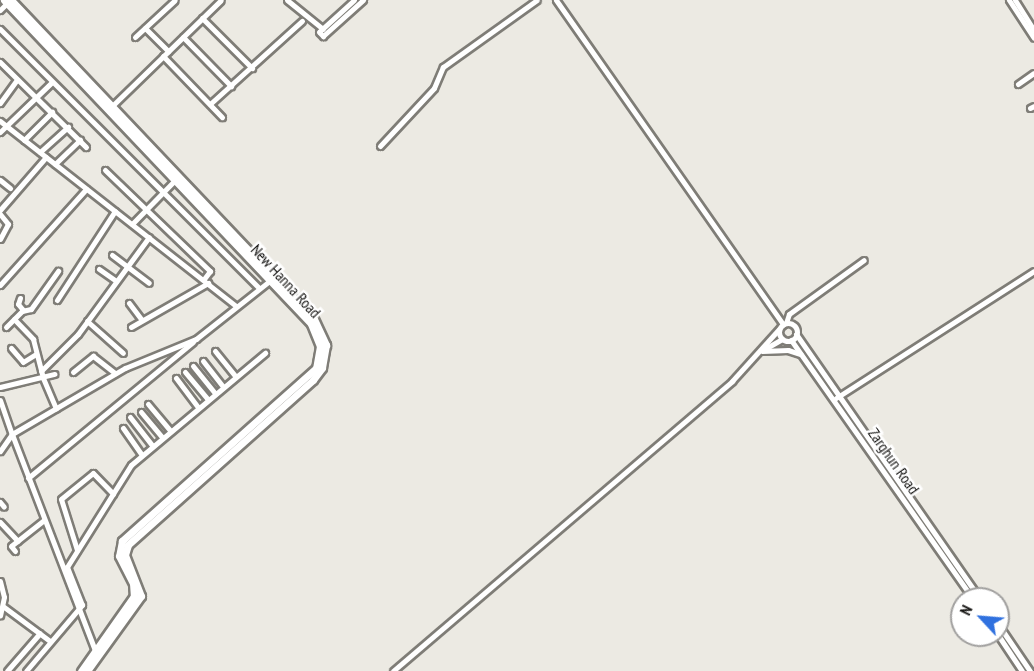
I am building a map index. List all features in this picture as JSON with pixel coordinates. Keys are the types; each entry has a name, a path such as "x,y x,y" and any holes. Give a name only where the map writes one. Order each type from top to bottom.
{"main road":[{"name":"New Hanna Road","path":"7,1 111,107 175,180"},
{"name":"New Hanna Road","path":"7,1 271,279 314,330 321,356 316,368 127,533 119,556 133,583 134,596 87,671"},
{"name":"New Hanna Road","path":"81,671 97,654"}],"street":[{"path":"135,37 175,0"},
{"path":"111,107 221,0"},
{"path":"287,0 323,29"},
{"path":"354,0 319,32 324,36 363,0"},
{"path":"380,146 434,88 443,67 537,0"},
{"path":"556,0 783,325 782,339"},
{"path":"1009,0 1034,38"},
{"path":"1015,0 1034,30"},
{"path":"0,10 7,1"},
{"path":"202,18 252,68"},
{"path":"210,104 302,21"},
{"path":"145,28 222,117"},
{"path":"0,29 259,288"},
{"path":"183,37 231,86"},
{"path":"0,73 2,64"},
{"path":"2,64 86,147"},
{"path":"1018,84 1034,73"},
{"path":"0,103 17,80"},
{"path":"0,132 52,82"},
{"path":"24,140 52,112"},
{"path":"0,121 236,306"},
{"path":"40,152 68,127"},
{"path":"55,164 80,140"},
{"path":"0,239 8,224 0,212 46,157"},
{"path":"105,170 148,208 210,271 206,281 131,327"},
{"path":"0,180 10,188"},
{"path":"132,225 175,180"},
{"path":"0,285 86,189"},
{"path":"45,290 58,298 115,211"},
{"path":"42,375 87,321 149,237"},
{"path":"112,255 149,283"},
{"path":"393,671 732,381 783,325 789,314 864,260"},
{"path":"99,269 116,281"},
{"path":"6,327 23,310 31,309 58,271"},
{"path":"836,398 1034,271"},
{"path":"28,478 271,279"},
{"path":"20,298 18,304 23,310"},
{"path":"129,303 142,320"},
{"path":"14,319 30,334 42,375 56,408"},
{"path":"87,321 123,353"},
{"path":"783,325 794,326 796,334 836,398 971,587"},
{"path":"760,352 782,339 791,340 796,334"},
{"path":"0,451 12,434 56,408 116,374 196,339"},
{"name":"Zarghun Road","path":"791,340 836,398 965,587"},
{"path":"11,348 22,362 36,354"},
{"path":"760,352 788,350 801,355"},
{"path":"214,351 235,376"},
{"path":"26,671 77,608 82,605 67,567 141,454 265,353"},
{"path":"73,372 93,356 116,374"},
{"path":"202,361 223,387"},
{"path":"193,366 215,393"},
{"path":"185,372 208,399"},
{"path":"0,387 42,375 54,374"},
{"path":"176,378 198,407"},
{"path":"0,400 77,608 97,654"},
{"path":"148,404 170,430"},
{"path":"141,412 162,437"},
{"path":"130,417 152,445"},
{"path":"123,428 141,454"},
{"path":"77,550 61,499 93,473 113,494"},
{"path":"15,551 11,546 44,520"},
{"path":"0,522 18,541"},
{"path":"0,581 3,607 0,616"},
{"path":"3,607 50,640"},
{"path":"7,671 40,633"},
{"path":"1010,642 1030,671"},
{"path":"1006,647 1022,671"}]}
